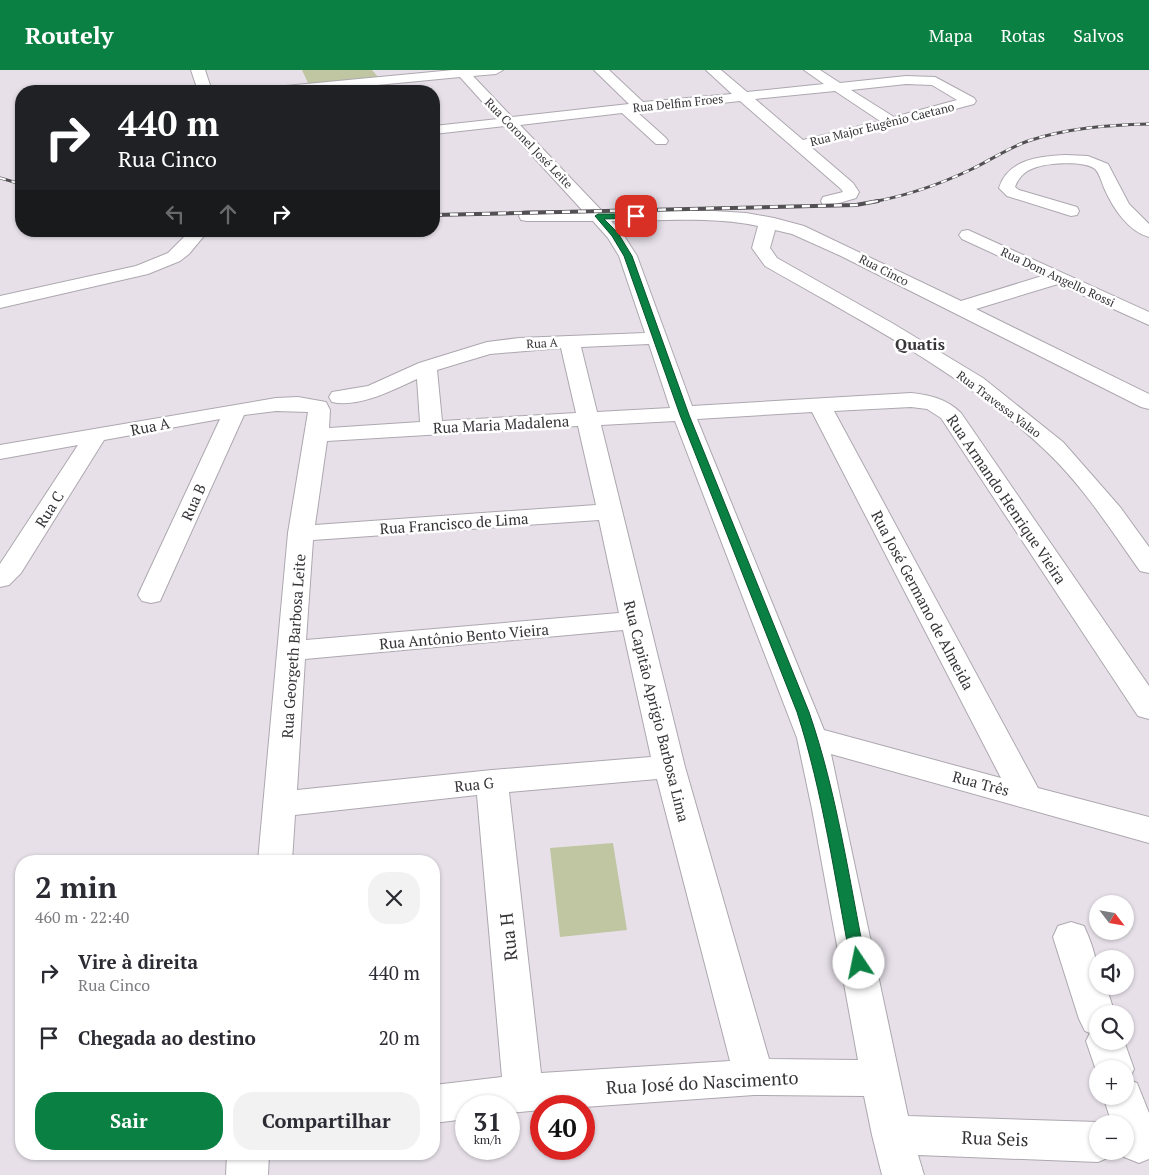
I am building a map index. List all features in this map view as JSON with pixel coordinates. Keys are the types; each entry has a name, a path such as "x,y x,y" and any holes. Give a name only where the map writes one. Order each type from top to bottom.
{"street":[{"path":"198,70 203,85"},
{"path":"298,85 388,75 496,70"},
{"path":"601,70 661,141"},
{"path":"713,70 820,160 838,176 851,192 844,197 829,201"},
{"path":"811,70 892,122"},
{"name":"Rua Coronel José Leite","path":"461,72 615,234 628,256 684,415 812,738 828,809 892,1135 902,1175"},
{"name":"Rua Delfim Froes","path":"440,129 837,87 902,75 922,79"},
{"name":"Rua Major Eugênio Caetano","path":"801,145 969,101 938,82 922,79"},
{"path":"1071,211 1013,193 1007,188 1008,181 1018,171 1040,161 1079,160 1096,163 1105,171 1116,198 1125,211 1149,232"},
{"name":"Rua Cinco","path":"526,216 713,216 768,222 817,237 958,308 1145,397"},
{"name":"Rua Travessa Valao","path":"768,222 761,244 763,252 772,262 885,327 974,383 1028,424 1055,447 1079,473 1111,512 1149,565"},
{"name":"Rua Dom Angello Rossi","path":"968,235 1149,319"},
{"path":"0,302 142,270 174,257 195,237"},
{"path":"958,308 1060,277"},
{"name":"Rua A","path":"0,452 262,406 325,412 426,367 487,348 519,344 658,338"},
{"name":"Rua Capitão Aprigio Barbosa Lima","path":"570,342 608,512 636,620 668,767 754,1077"},
{"path":"426,367 432,428"},
{"name":"Rua Armando Henrique Vieira","path":"684,415 922,400 932,402 946,410 1149,709"},
{"name":"Rua José Germano de Almeida","path":"820,406 1026,795"},
{"name":"Rua B","path":"151,595 235,410"},
{"name":"Rua Maria Madalena","path":"325,412 432,428 684,415"},
{"name":"Rua Georgeth Barbosa Leite","path":"276,855 301,534 325,412"},
{"name":"Rua C","path":"0,579 12,567 95,436"},
{"name":"Rua Francisco de Lima","path":"301,534 608,512"},
{"name":"Rua Antônio Bento Vieira","path":"293,651 636,620"},
{"name":"Rua Três","path":"812,738 1149,830"},
{"name":"Rua G","path":"280,804 492,782 668,767"},
{"name":"Rua H","path":"492,782 523,1093"},
{"path":"1071,937 1093,1005"},
{"name":"Rua José do Nascimento","path":"440,1103 523,1093 754,1077 882,1078"},
{"path":"1126,1105 1138,1143"},
{"name":"Rua Seis","path":"892,1135 1089,1142"},
{"path":"247,1175 248,1160"}],"green space":[{"path":"302,70 372,70 379,78 309,85"},
{"path":"613,843 627,930 560,937 550,848"}],"railway":[{"path":"872,202 897,197 934,185 970,170 1028,141 1088,128 1149,124"},
{"path":"0,178 15,182"},
{"path":"440,215 856,205 878,201"}],"district":[{"name":"Quatis","path":"920,344"}],"route":[{"path":"636,216 598,216 615,234 628,256 684,415 803,712 812,738 828,809 859,963"}]}
